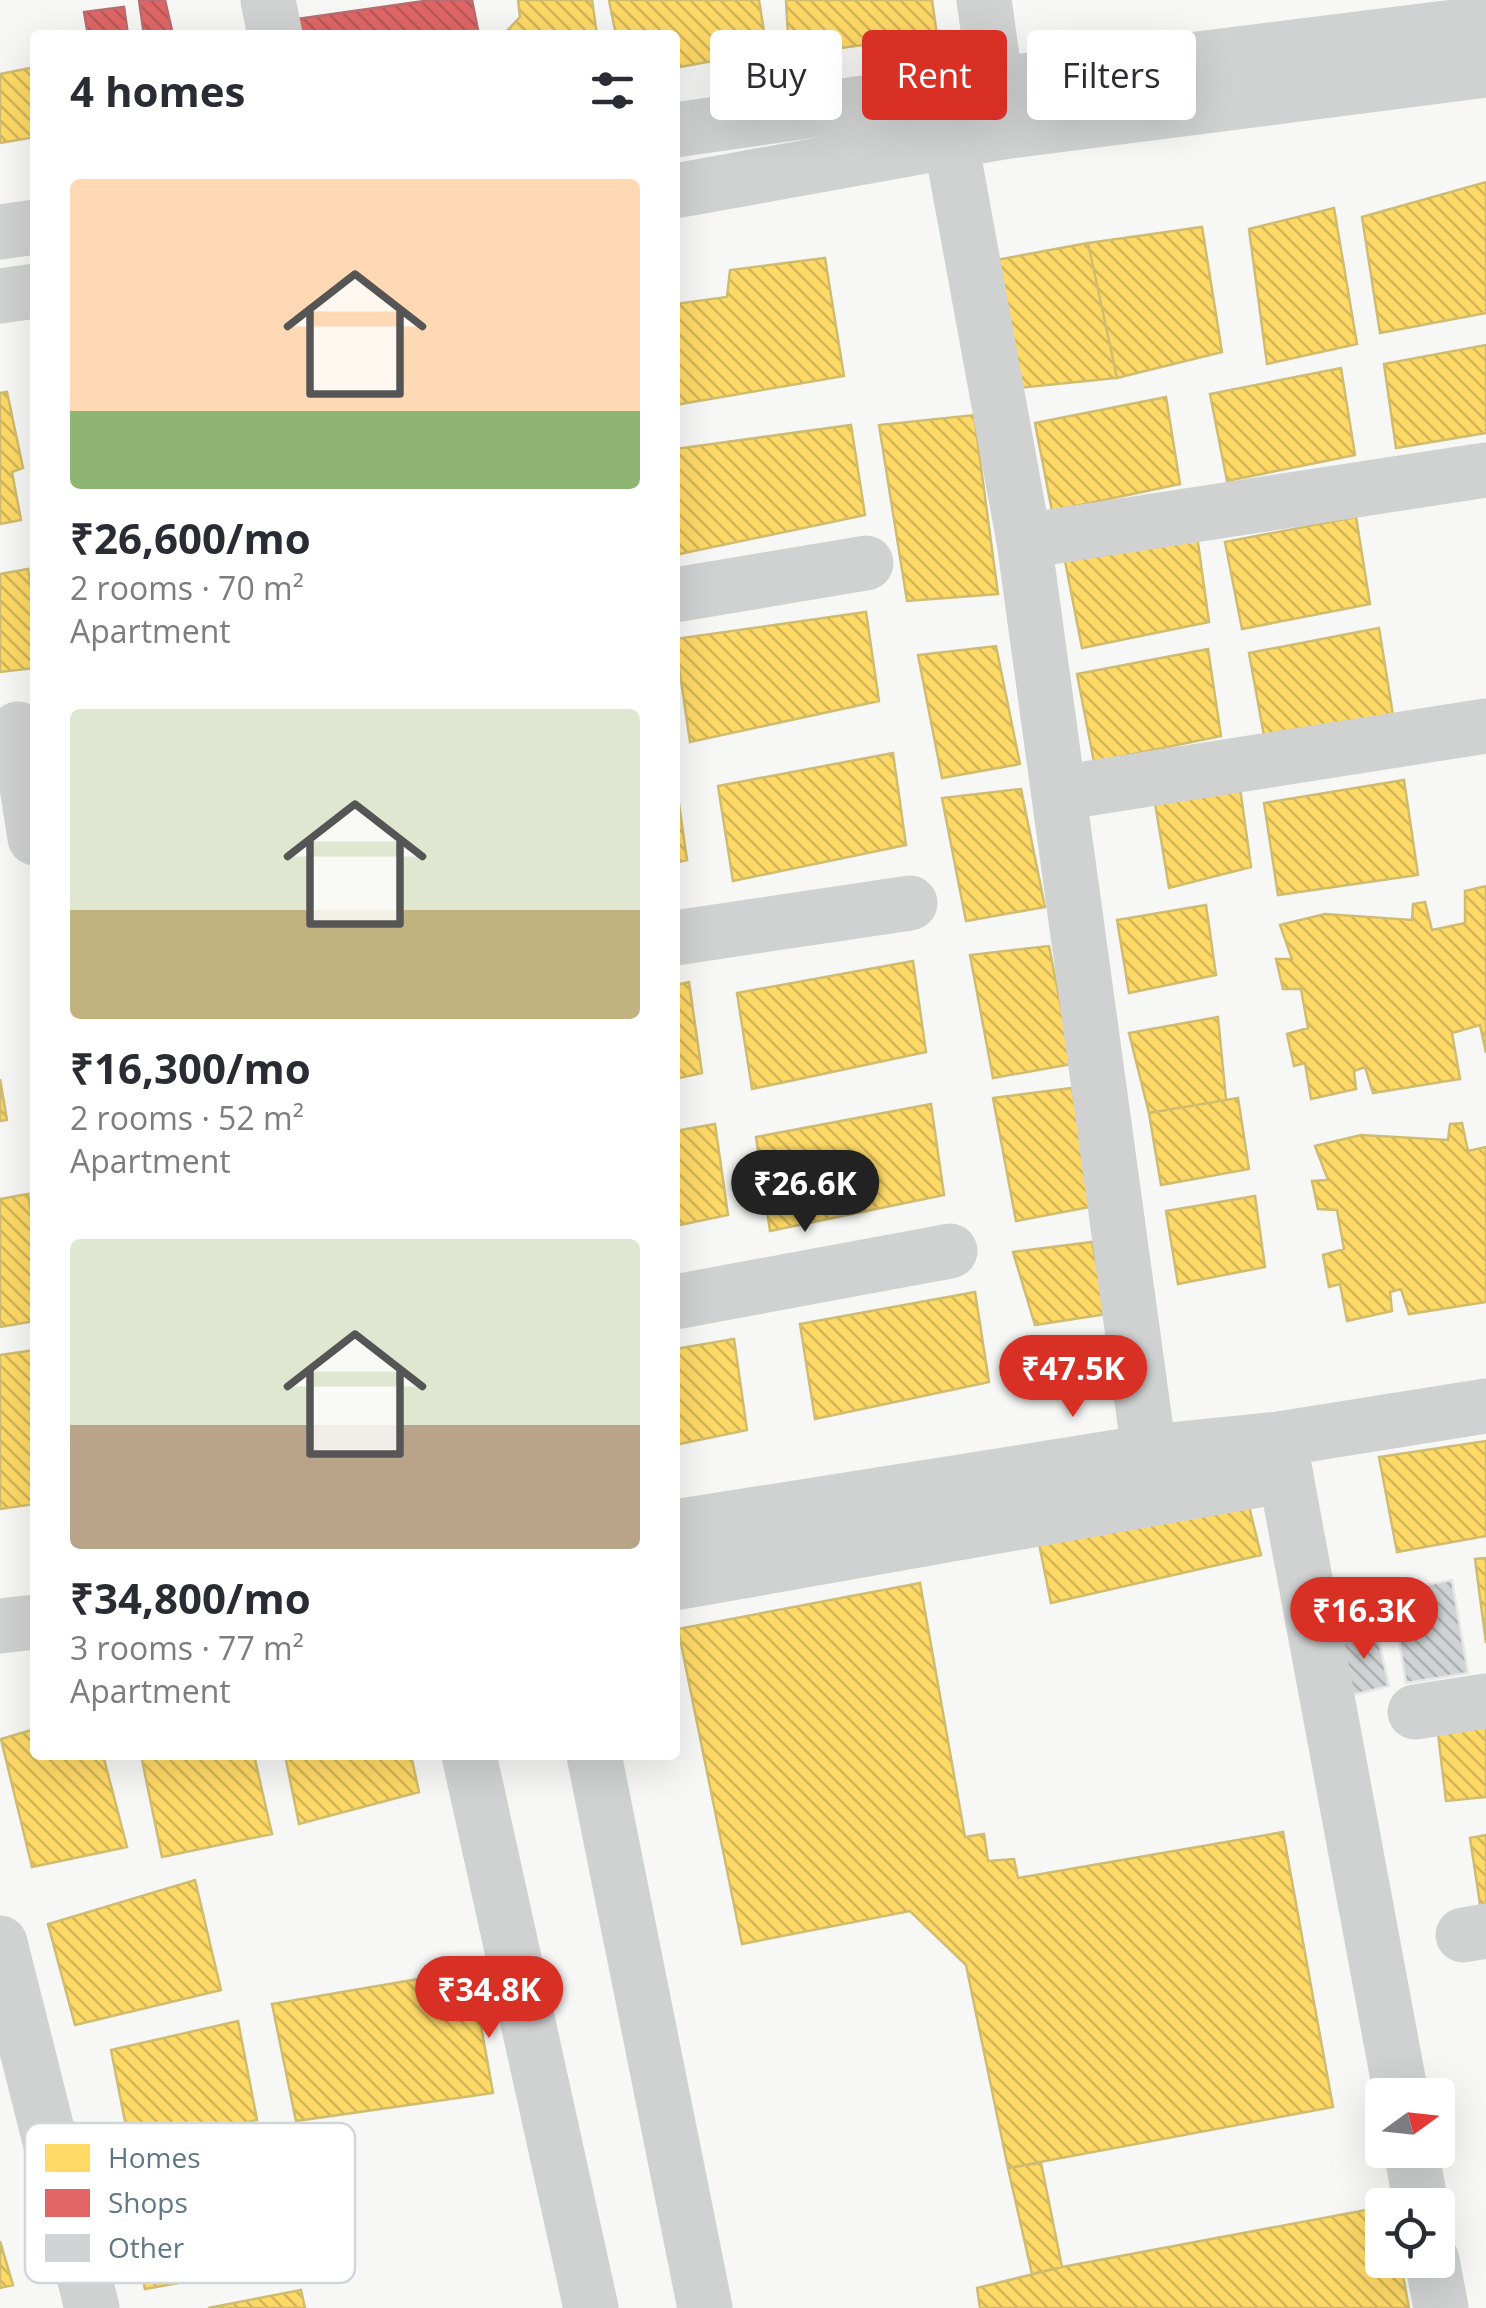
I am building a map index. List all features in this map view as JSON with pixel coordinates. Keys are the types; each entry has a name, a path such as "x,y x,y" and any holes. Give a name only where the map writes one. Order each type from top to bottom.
{"street":[{"path":"268,0 274,30"},
{"path":"984,0 984,30"},
{"path":"1007,116 1486,23"},
{"path":"1007,118 1486,70"},
{"path":"680,130 984,120"},
{"path":"680,190 984,120"},
{"path":"984,120 1024,541 1149,1452"},
{"path":"0,232 30,228"},
{"path":"0,296 30,292"},
{"path":"1024,541 1486,470"},
{"path":"680,595 866,564"},
{"path":"1059,794 1486,726"},
{"path":"18,729 30,806"},
{"path":"680,937 910,903"},
{"path":"680,1301 950,1251"},
{"path":"680,1582 1282,1457 1486,1406"},
{"path":"680,1525 1149,1452 1282,1457"},
{"path":"1282,1457 1398,2078"},
{"path":"0,1626 30,1623"},
{"path":"1416,1712 1486,1701"},
{"path":"470,1760 591,2308"},
{"path":"595,1760 705,2308"},
{"path":"0,1943 45,2123"},
{"path":"1435,2278 1440,2308"},
{"path":"86,2283 92,2308"}],"building: Homes":[{"path":"518,0 592,0 596,30 508,30 520,17"},
{"path":"609,0 759,0 764,30 710,30 710,62 680,67 680,30 615,30"},
{"path":"786,0 932,0 936,30 862,30 862,45 842,48 842,30 788,30"},
{"path":"30,68 30,138 0,143 0,74"},
{"path":"1486,182 1486,313 1380,333 1362,217"},
{"path":"1334,208 1357,344 1267,364 1249,229"},
{"path":"1202,227 1222,352 1117,378 1088,243"},
{"path":"1088,243 1117,378 1018,388 991,261"},
{"path":"825,258 844,376 680,404 680,303 727,297 730,270"},
{"path":"1486,345 1486,433 1396,448 1384,364"},
{"path":"1341,368 1355,455 1227,481 1210,394"},
{"path":"7,392 23,468 12,472 21,520 0,524 0,393"},
{"path":"1166,397 1180,484 1052,511 1035,423"},
{"path":"974,415 998,594 907,601 879,425"},
{"path":"851,425 865,515 680,554 680,448"},
{"path":"1356,517 1370,604 1242,629 1225,542"},
{"path":"1197,536 1209,622 1082,648 1065,561"},
{"path":"28,569 30,669 0,672 0,574"},
{"path":"866,612 879,701 690,742 680,673 680,638"},
{"path":"1379,628 1393,715 1265,741 1249,653"},
{"path":"996,646 1020,764 942,778 918,655"},
{"path":"1208,649 1221,736 1094,762 1077,674"},
{"path":"893,753 906,845 733,881 718,786"},
{"path":"1404,780 1418,875 1278,895 1264,803"},
{"path":"1240,788 1251,867 1169,888 1154,797"},
{"path":"1021,789 1045,907 966,921 942,798"},
{"path":"680,811 687,860 680,862"},
{"path":"1486,886 1486,1053 1480,1025 1452,1033 1460,1079 1373,1093 1365,1067 1354,1071 1356,1089 1311,1099 1305,1063 1294,1066 1287,1034 1308,1028 1301,989 1283,989 1276,959 1292,959 1280,925 1325,914 1412,920 1413,904 1425,902 1432,930 1465,923 1465,891"},
{"path":"1206,905 1216,975 1129,993 1117,920"},
{"path":"1049,946 1072,1064 993,1078 970,955"},
{"path":"913,961 926,1052 752,1089 737,993"},
{"path":"689,982 702,1073 680,1078 680,984"},
{"path":"1218,1017 1226,1100 1149,1113 1129,1033"},
{"path":"0,1079 7,1120 0,1121"},
{"path":"1072,1088 1095,1206 1016,1221 993,1098"},
{"path":"1238,1098 1249,1169 1161,1185 1149,1113"},
{"path":"931,1104 944,1195 770,1231 756,1137"},
{"path":"1462,1123 1468,1151 1486,1147 1486,1302 1409,1314 1401,1289 1390,1292 1392,1311 1347,1321 1340,1284 1329,1287 1323,1255 1344,1249 1337,1210 1318,1209 1312,1181 1328,1180 1315,1146 1361,1135 1448,1140 1450,1124"},
{"path":"715,1124 728,1215 680,1225 680,1130"},
{"path":"28,1194 30,1322 0,1327 0,1199"},
{"path":"1255,1196 1265,1267 1178,1284 1166,1211"},
{"path":"1092,1242 1107,1314 1035,1325 1013,1252"},
{"path":"975,1292 989,1382 815,1419 800,1324"},
{"path":"734,1339 747,1430 680,1444 680,1348"},
{"path":"30,1351 30,1505 0,1509 0,1355"},
{"path":"1486,1441 1486,1536 1397,1552 1379,1457"},
{"path":"1246,1494 1261,1555 1051,1603 1038,1539"},
{"path":"1486,1558 1486,1643 1475,1559"},
{"path":"920,1583 965,1837 984,1834 988,1861 1014,1859 1018,1878 1283,1832 1333,2107 1008,2168 966,1965 910,1911 742,1944 680,1629"},
{"path":"1486,1719 1486,1797 1446,1801 1437,1725"},
{"path":"30,1730 30,1760 104,1760 127,1847 32,1867 1,1739"},
{"path":"142,1760 255,1760 272,1834 162,1857"},
{"path":"286,1760 412,1760 419,1792 299,1824"},
{"path":"1486,1835 1486,1916 1482,1917 1470,1838"},
{"path":"195,1880 221,1990 75,2025 48,1924"},
{"path":"471,1970 493,2093 296,2121 272,2004"},
{"path":"238,2021 257,2120 125,2123 111,2050"},
{"path":"1041,2163 1062,2267 1032,2274 1008,2168"},
{"path":"1365,2210 1365,2278 1403,2278 1409,2308 980,2308 977,2288 1062,2267"},
{"path":"0,2241 13,2285 0,2288"},
{"path":"144,2283 179,2283 145,2289"},
{"path":"301,2290 305,2308 208,2308"}],"building: Shops":[{"path":"139,0 165,0 172,30 143,30"},
{"path":"431,0 472,0 478,30 300,30 297,19"},
{"path":"124,7 127,30 87,30 84,12"}],"building: Other":[{"path":"1452,1580 1468,1673 1406,1683 1391,1591"},
{"path":"1376,1629 1389,1686 1353,1695 1339,1638"}]}
